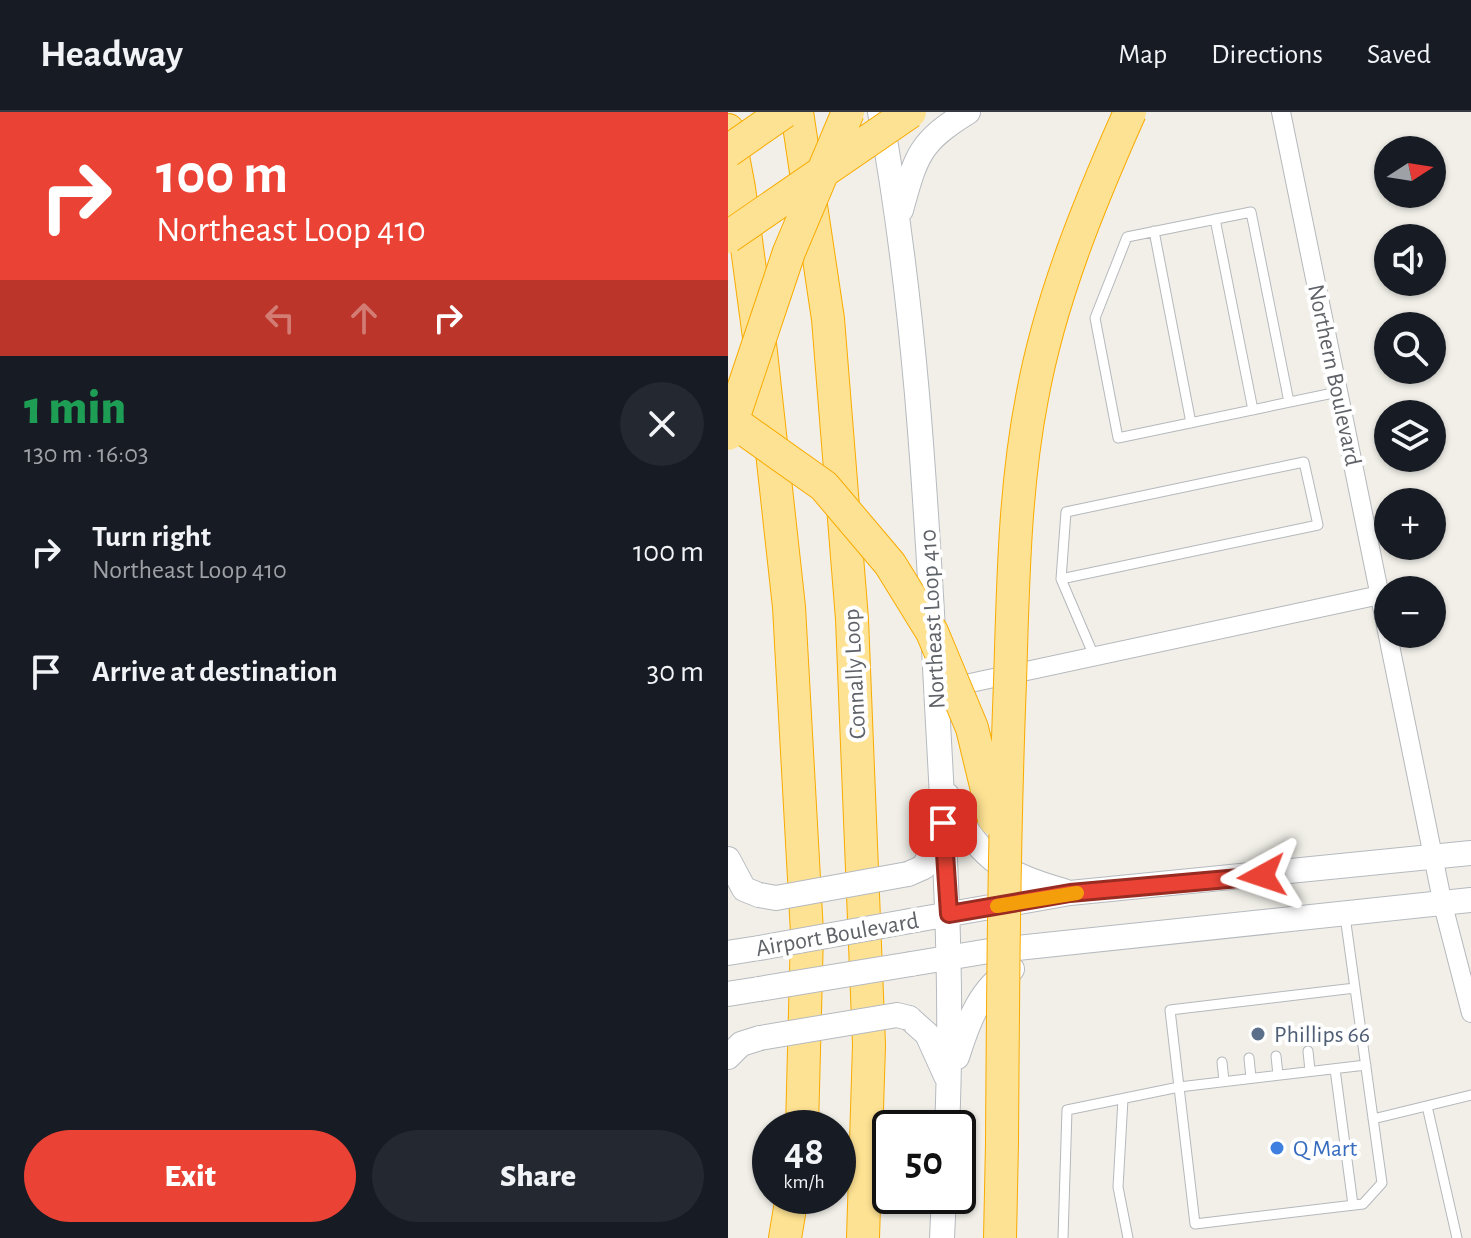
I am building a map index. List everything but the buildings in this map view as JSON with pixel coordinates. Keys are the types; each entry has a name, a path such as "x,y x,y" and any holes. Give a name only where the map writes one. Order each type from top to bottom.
{"highway":[{"path":"728,151 784,112"},
{"name":"Connally Loop","path":"797,112 828,319 852,619 869,1045 863,1238"},
{"path":"728,434 789,252 848,112"},
{"path":"728,237 910,112"},
{"path":"1000,1238 1004,857 1018,508 1031,398 1054,307 1097,185 1130,112"},
{"path":"728,130 761,352 789,607 807,933 802,1110"},
{"path":"728,418 824,486 890,564 932,632 972,728 1004,857"},
{"path":"785,1238 789,1214"},
{"path":"797,1238 798,1214"}],"main road":[{"name":"Northeast Loop 410","path":"880,112 899,216 922,440 951,956 948,1110"},
{"path":"899,216 915,160 937,131 968,112"},
{"path":"941,782 962,827 990,860 1014,875 1070,893"},
{"path":"728,859 744,889 776,898 908,874 924,867 943,823"},
{"name":"Airport Boulevard","path":"728,953 1070,893 1434,860 1471,853"},
{"name":"Airport Boulevard","path":"728,994 951,956 1471,900"},
{"path":"949,1082 966,1028 992,981 1061,943"},
{"path":"728,1057 741,1044 760,1038 897,1015 909,1018 927,1034 949,1082"},
{"path":"942,1238 943,1214"}],"street":[{"name":"Northern Boulevard","path":"1281,112 1376,576"},
{"path":"936,690 1374,596"},
{"name":"Northern Boulevard","path":"1391,648 1443,905 1466,974 1471,1013"}],"lane":[{"path":"1289,402 1251,212 1127,237 1095,318 1118,438 1338,392"},
{"path":"1215,219 1253,410"},
{"path":"1154,231 1191,423"},
{"path":"1061,579 1318,525 1304,462 1066,512 1061,579 1094,656"},
{"path":"1345,913 1382,1183 1363,1204 1195,1224 1170,1010 1214,1010 1301,999 1355,988"},
{"path":"1308,1051 1310,1071"},
{"path":"1276,1056 1278,1075"},
{"path":"1249,1058 1251,1078"},
{"path":"1222,1062 1224,1081"},
{"path":"1063,1238 1067,1110 1179,1087 1366,1065"},
{"path":"1335,1069 1353,1205"},
{"path":"1373,1119 1471,1095"},
{"path":"1123,1099 1118,1187 1128,1238"},
{"path":"1427,1106 1457,1238"}],"slow traffic":[{"path":"997,906 1077,893"}],"place":[{"name":"Phillips 66","path":"1258,1034"},
{"name":"Q Mart","path":"1277,1148"}],"route":[{"path":"943,823 949,914 1070,893 1262,876"}]}
